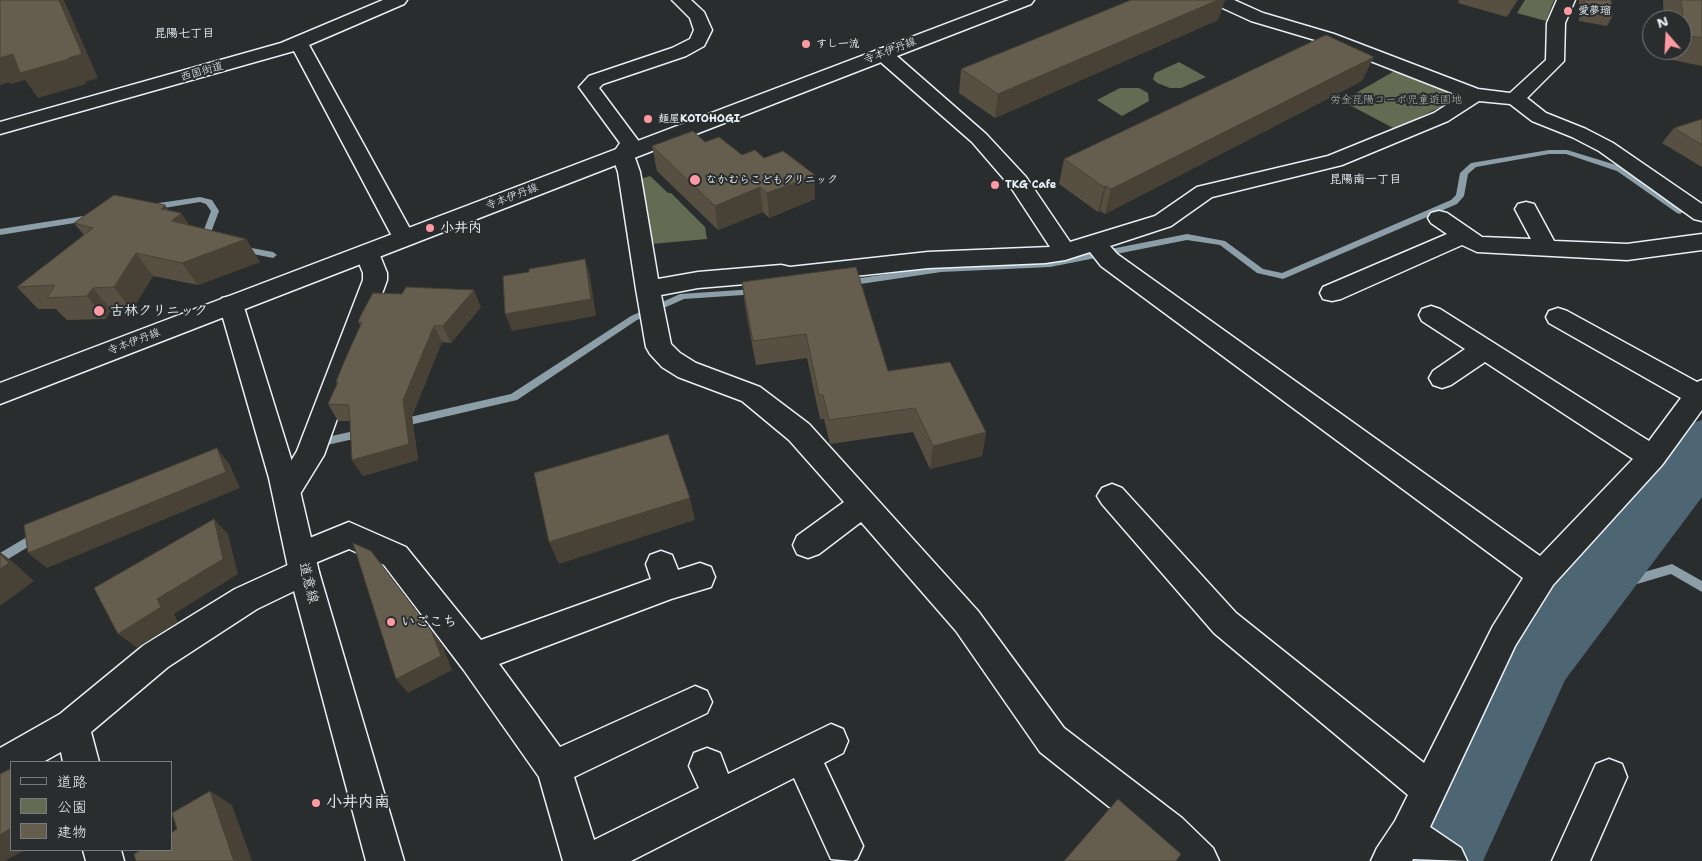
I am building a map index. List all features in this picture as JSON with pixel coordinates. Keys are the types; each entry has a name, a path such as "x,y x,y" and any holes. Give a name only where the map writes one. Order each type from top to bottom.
{"street":[{"name":"西国街道","path":"0,128 149,88 299,43 398,0"},
{"path":"681,0 698,16 703,30 698,42 679,52 596,80 589,87 630,143 623,155 628,172 659,348 671,360 688,370 752,394 799,432 967,621 1052,740 1169,831 1200,861"},
{"name":"寺本伊丹線","path":"0,394 1025,0"},
{"path":"1220,0 1257,17 1328,38 1475,95 1515,99 1539,117 1606,147 1702,214"},
{"path":"1515,99 1554,61 1556,23 1566,0"},
{"path":"299,43 404,238"},
{"path":"883,54 979,138 1018,182 1065,252"},
{"path":"648,289 698,280 790,275 928,260 1065,252 1096,244 1162,222 1205,192 1335,161 1441,117 1475,95"},
{"path":"1526,209 1547,248"},
{"path":"1439,218 1477,244 1627,252 1702,242"},
{"path":"1332,292 1464,235"},
{"path":"1096,244 1109,260 1542,575"},
{"path":"287,491 310,455 375,280 375,274 367,253"},
{"name":"道意線","path":"231,304 287,491 302,564 385,861"},
{"path":"1431,315 1652,457"},
{"path":"1448,861 1399,847 1504,636 1542,575 1652,457 1700,392 1558,317"},
{"path":"1442,378 1485,348"},
{"path":"1112,496 1225,623 1429,790"},
{"path":"808,544 864,504"},
{"path":"12,761 72,726 156,656 349,535 395,556 475,658 554,768 582,861"},
{"path":"475,658 665,575 700,577"},
{"path":"554,768 695,702"},
{"path":"72,726 81,761"},
{"path":"592,861 713,781 817,748 844,846"},
{"path":"1571,861 1609,777"}],"green space":[{"path":"1525,0 1554,0 1546,21 1517,13"},
{"path":"1179,62 1206,77 1181,88 1170,88 1157,83 1153,79 1155,73"},
{"name":"労金昆陽コーポ児童遊園地","path":"1398,69 1456,94 1459,98 1395,129 1342,101"},
{"path":"1120,88 1139,88 1148,93 1149,101 1122,116 1097,100"},
{"path":"650,176 668,193 671,193 705,227 707,239 651,244 641,179"}],"building":[{"path":"0,0 59,0 82,54 20,73 13,54 0,58"},
{"path":"1131,0 1218,0 998,94 961,69"},
{"path":"1584,0 1611,0 1612,17 1585,12"},
{"path":"1681,0 1702,0 1702,38 1692,36 1692,10 1682,10"},
{"path":"1326,35 1374,57 1111,189 1106,186 1104,187 1064,159"},
{"path":"1702,119 1702,145 1674,128"},
{"path":"693,131 705,142 719,137 742,155 755,150 764,158 783,151 815,175 767,193 760,187 715,206 652,146"},
{"path":"114,195 165,205 161,209 181,213 172,221 246,239 182,263 136,253 114,287 93,288 87,296 47,298 55,285 17,287 93,228 74,223"},
{"path":"585,259 591,299 505,314 503,276 529,272 529,269"},
{"path":"856,267 888,371 950,362 986,432 933,446 915,408 829,420 823,395 819,395 806,334 753,341 742,282"},
{"path":"406,287 474,290 443,326 434,326 403,400 409,444 352,460 349,405 328,404 362,322 358,322 373,293 402,294"},
{"path":"668,434 690,498 549,542 534,473"},
{"path":"217,448 226,472 28,553 24,525"},
{"path":"214,519 223,559 157,599 161,607 118,634 94,588"},
{"path":"353,543 371,551 431,630 441,656 396,679"},
{"path":"0,554 9,563 0,569"},
{"path":"10,769 10,829 0,835 0,774"},
{"path":"210,791 234,861 136,861 134,854 139,851 172,851 172,832 177,829 172,813"},
{"path":"1118,799 1181,854 1176,861 1064,861"}],"waterway":[{"path":"847,283 941,269 1050,264 1187,237 1222,243 1260,271 1283,276 1454,202 1460,196 1464,173 1474,165 1549,152 1567,152 1620,169 1680,211"},
{"path":"152,207 200,199 209,202 215,211 203,243"},
{"path":"0,232 90,218"},
{"path":"241,249 273,255"},
{"path":"401,423 514,397 634,318 683,296 755,292"},
{"path":"327,441 363,433"},
{"path":"1446,846 1539,656 1592,587 1669,493 1702,445"},
{"path":"0,559 37,536"},
{"path":"1592,587 1613,586 1672,569 1702,587"}],"place":[{"name":"愛夢瑠","path":"1568,11"},
{"name":"すし一流","path":"806,44"},
{"name":"麺屋KOTOHOGI","path":"648,119"},
{"name":"なかむらこどもクリニック","path":"695,180"},
{"name":"TKG Cafe","path":"995,185"},
{"name":"小井内","path":"430,228"},
{"name":"古林クリニック","path":"99,311"},
{"name":"いごこち","path":"391,622"},
{"name":"小井内南","path":"316,803"}],"district":[{"name":"昆陽七丁目","path":"184,34"},
{"name":"昆陽南一丁目","path":"1365,180"}]}
